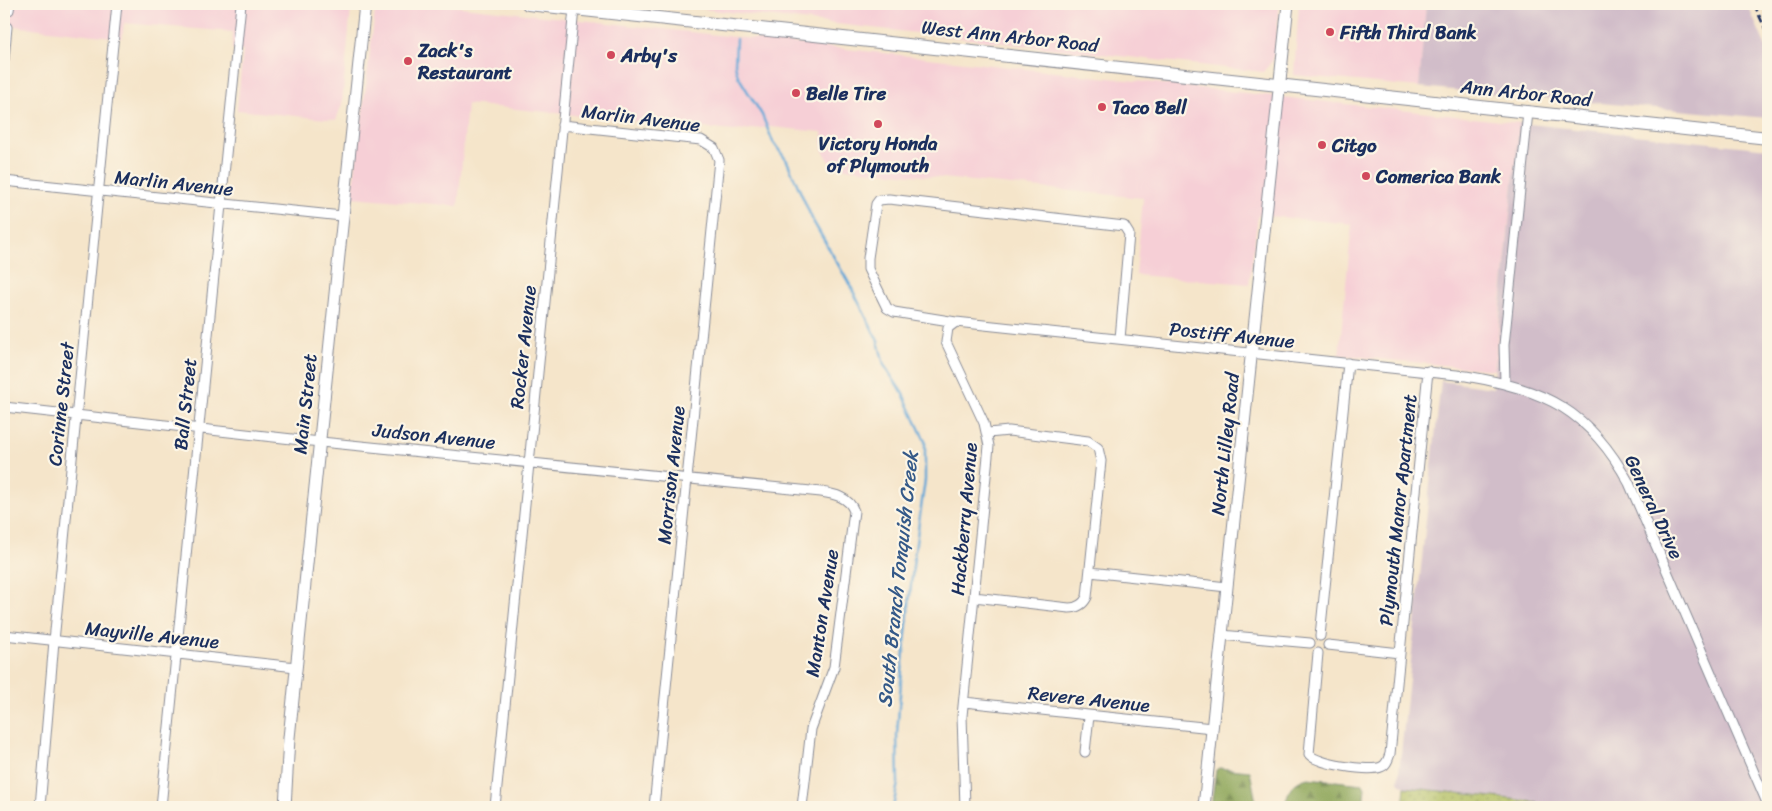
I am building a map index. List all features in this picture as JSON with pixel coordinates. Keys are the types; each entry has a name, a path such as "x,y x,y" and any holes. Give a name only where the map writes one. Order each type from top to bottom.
{"main road":[{"name":"West Ann Arbor Road","path":"528,4 1279,85"},
{"name":"Ann Arbor Road","path":"1279,85 1768,138"}],"street":[{"name":"Corinne Street","path":"40,807 54,641 117,4"},
{"name":"Ball Street","path":"161,807 241,4"},
{"name":"Main Street","path":"285,807 296,667 365,4"},
{"name":"North Lilley Road","path":"1204,807 1288,4"},
{"name":"Rocker Avenue","path":"495,807 574,9"},
{"path":"4,58 7,27"},
{"path":"1505,382 1504,345 1528,112"},
{"name":"Marlin Avenue","path":"562,125 701,140 714,148"},
{"name":"Morrison Avenue","path":"654,807 718,166 718,157 714,148"},
{"name":"Marlin Avenue","path":"4,181 342,216"},
{"name":"Postiff Avenue","path":"1120,339 1129,234 1124,226 889,199 879,200 875,209 868,264 887,308 894,312 956,322 1428,371 1505,382"},
{"name":"Hackberry Avenue","path":"956,322 948,328 946,342 988,433 989,446 961,729 965,807"},
{"path":"1320,636 1348,363"},
{"name":"Plymouth Manor Apartment","path":"1318,653 1309,754 1315,760 1323,763 1371,769 1385,765 1390,754 1428,371"},
{"name":"General Drive","path":"1505,382 1536,392 1574,415 1596,435 1619,465 1768,805"},
{"name":"Judson Avenue","path":"4,408 833,494 844,499 851,505 854,511"},
{"path":"974,597 1075,608 1087,597 1101,461 1098,448 1088,441 1009,431 988,433"},
{"name":"Manton Avenue","path":"802,807 811,729 834,667 854,511"},
{"path":"1090,572 1227,587"},
{"path":"1222,635 1310,643"},
{"name":"Mayville Avenue","path":"4,636 296,667"},
{"path":"1320,636 1326,640 1328,645 1326,650 1318,653 1313,651 1310,643 1313,638 1320,636"},
{"name":"Plymouth Manor Apartment","path":"1328,645 1400,653"},
{"name":"Revere Avenue","path":"964,702 1212,728"},
{"path":"1085,752 1089,716"}],"shaded area":[{"path":"4,4 350,4 342,104 336,120 237,110 243,50 232,49 233,32 124,23 122,38 4,25"},
{"path":"376,4 435,4 1519,123 1494,370 1339,355 1352,224 1258,215 1249,284 1136,275 1143,198 833,167 822,149 822,132 771,127 734,131 467,104 458,206 352,197"},
{"path":"658,4 1280,4 1273,60 1263,72"},
{"path":"1299,4 1426,4 1419,87 1294,75"},
{"path":"1426,4 1747,4 1768,51 1768,118 1419,87"},
{"path":"1519,123 1768,149 1768,807 1536,807 1537,802 1405,787 1398,782 1441,381 1493,388"}],"green space":[{"path":"1219,768 1250,771 1257,807 1211,807 1216,770"},
{"path":"1308,778 1363,784 1365,788 1363,807 1285,807 1291,788 1298,782"},
{"path":"1405,787 1537,802 1536,807 1403,807"}],"waterway":[{"name":"South Branch Tonquish Creek","path":"736,39 735,65 738,76 762,115 773,142 787,161 813,221 850,285 878,341 884,365 903,394 925,441 925,480 914,557 901,681 897,734 898,783 893,807"}],"railway":[{"path":"1754,4 1768,35"}],"place":[{"name":"Fifth Third Bank","path":"1330,32"},
{"name":"Arby's","path":"611,55"},
{"name":"Zack's Restaurant","path":"408,61"},
{"name":"Belle Tire","path":"796,93"},
{"name":"Taco Bell","path":"1102,107"},
{"name":"Victory Honda of Plymouth","path":"878,124"},
{"name":"Citgo","path":"1322,145"},
{"name":"Comerica Bank","path":"1366,176"}]}
